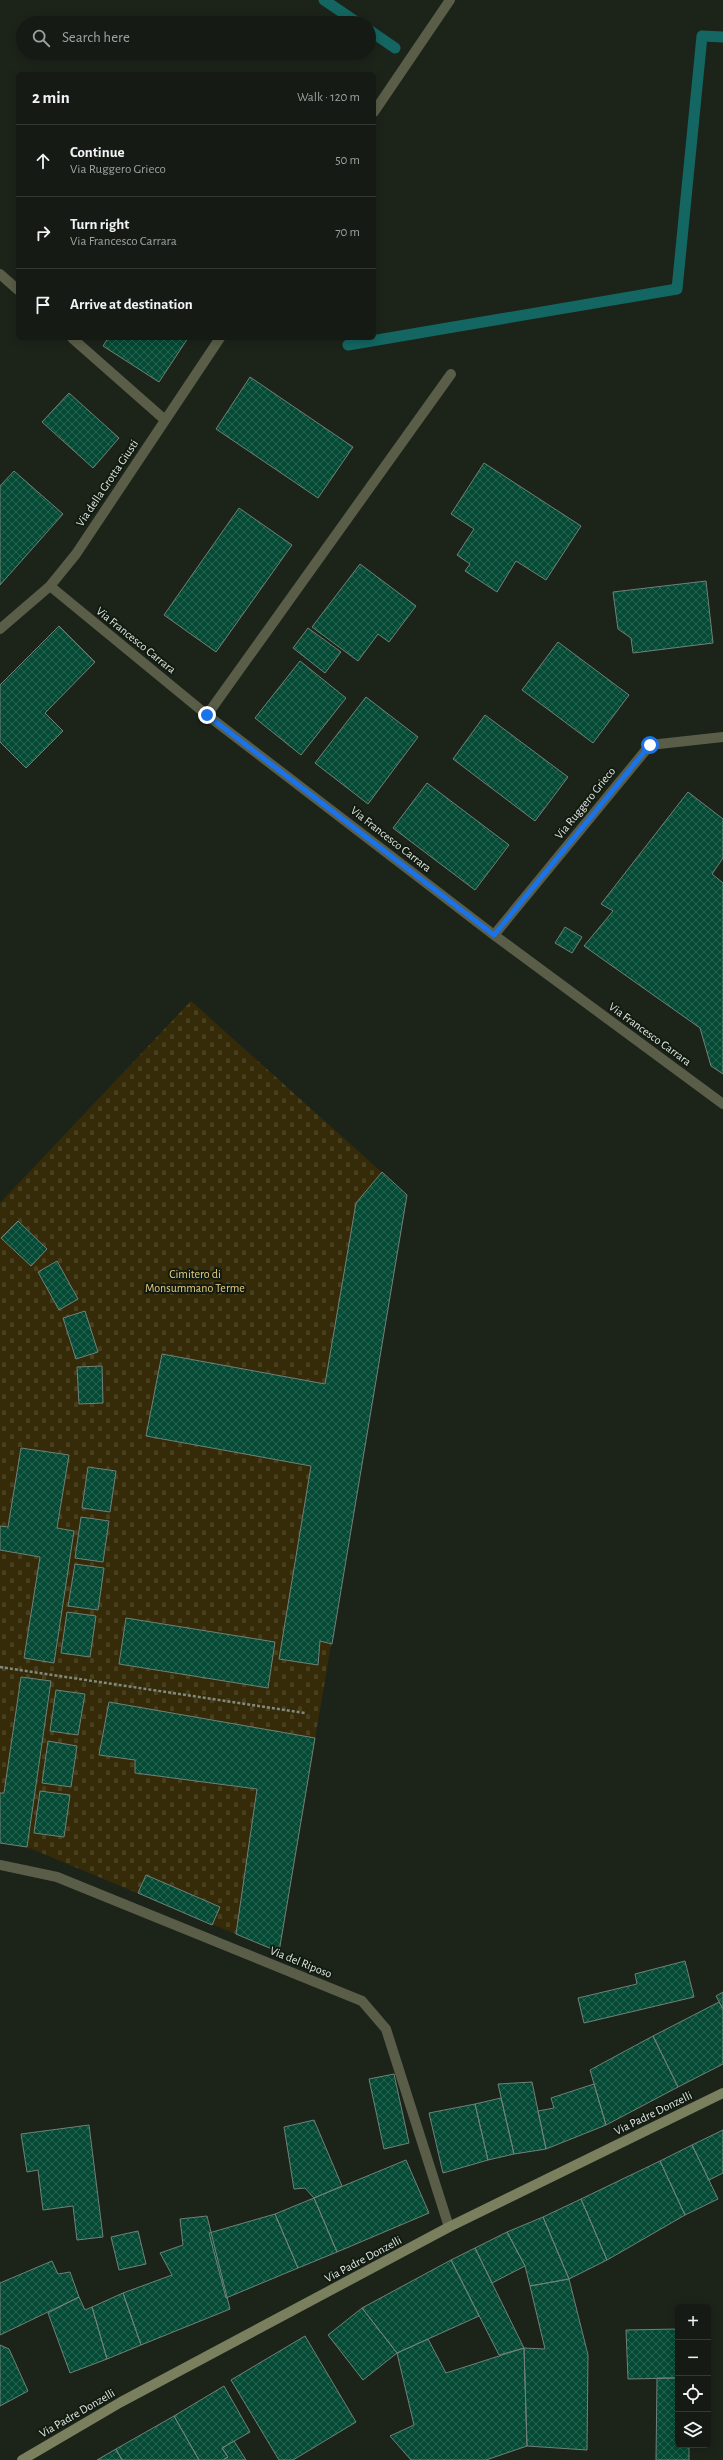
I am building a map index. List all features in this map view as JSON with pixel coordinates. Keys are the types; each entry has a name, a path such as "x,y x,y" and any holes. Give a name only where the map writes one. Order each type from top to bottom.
{"street":[{"path":"376,109 450,0"},
{"path":"0,274 16,288"},
{"path":"74,340 165,420"},
{"name":"Via della Grotta Giusti","path":"0,629 50,586 76,554 219,340"},
{"path":"207,715 451,374"},
{"name":"Via Francesco Carrara","path":"50,586 207,715 494,935 723,1104"},
{"name":"Via Ruggero Grieco","path":"494,935 650,745 723,737"},
{"name":"Via del Riposo","path":"0,1865 57,1877 362,2001 386,2028 449,2227"},
{"name":"Via Padre Donzelli","path":"22,2460 128,2399 449,2227 723,2093"}],"path":[{"path":"0,1667 305,1713"}],"green space":[{"name":"Cimitero di Monsummano Terme","path":"191,1001 407,1195 279,1952 27,1847 0,1843 0,1203"}],"building":[{"path":"107,340 187,340 159,382 103,346"},
{"path":"250,377 353,447 318,498 216,429"},
{"path":"69,393 119,438 93,468 42,422"},
{"path":"484,463 581,526 546,580 516,561 497,592 465,571 470,564 457,555 474,529 451,514"},
{"path":"14,471 63,514 0,585 0,486"},
{"path":"239,508 292,545 216,652 164,615"},
{"path":"360,564 416,606 389,642 378,634 358,661 312,627"},
{"path":"706,581 713,643 633,653 631,638 618,629 613,592"},
{"path":"59,626 95,662 45,713 63,731 26,768 0,742 0,685"},
{"path":"308,628 341,652 325,673 293,648"},
{"path":"558,642 629,695 593,743 522,690"},
{"path":"300,661 346,698 301,755 255,718"},
{"path":"366,697 418,737 368,804 315,763"},
{"path":"485,715 568,777 535,821 453,759"},
{"path":"427,783 509,845 475,890 393,828"},
{"path":"688,792 723,819 723,858 712,874 723,883 723,1074 711,1066 700,1028 584,946 613,911 601,904"},
{"path":"565,927 582,937 572,953 555,943"},
{"path":"382,1172 407,1195 332,1644 320,1641 318,1665 279,1659 311,1466 146,1436 162,1354 325,1384 356,1203"},
{"path":"18,1221 47,1249 31,1266 1,1238"},
{"path":"57,1261 78,1299 59,1310 38,1272"},
{"path":"85,1311 98,1352 76,1359 63,1318"},
{"path":"102,1366 103,1403 79,1404 77,1367"},
{"path":"21,1448 69,1455 57,1528 74,1531 54,1663 24,1658 40,1557 0,1550 0,1526 8,1527"},
{"path":"88,1467 116,1471 110,1512 82,1508"},
{"path":"81,1517 109,1521 103,1562 75,1558"},
{"path":"75,1564 104,1568 98,1610 68,1606"},
{"path":"67,1612 96,1616 90,1657 61,1653"},
{"path":"126,1618 275,1642 268,1688 119,1664"},
{"path":"21,1677 51,1681 27,1847 0,1843 0,1793 4,1793"},
{"path":"56,1690 85,1694 78,1735 50,1731"},
{"path":"109,1702 315,1738 279,1952 236,1934 257,1789 135,1773 135,1760 99,1755"},
{"path":"48,1741 77,1746 71,1787 42,1783"},
{"path":"40,1791 70,1795 64,1837 34,1833"},
{"path":"146,1875 220,1907 212,1925 138,1893"},
{"path":"685,1961 694,1997 584,2023 578,1998 637,1984 635,1974"},
{"path":"723,1992 723,2009 716,1996"},
{"path":"719,2002 723,2009 723,2064 678,2087 653,2036"},
{"path":"653,2036 678,2087 606,2125 590,2070"},
{"path":"394,2074 409,2143 384,2149 369,2079"},
{"path":"532,2082 546,2149 514,2154 498,2084"},
{"path":"594,2084 606,2125 546,2149 538,2111 554,2108 551,2098"},
{"path":"501,2098 514,2154 488,2160 475,2104"},
{"path":"475,2104 488,2160 443,2173 429,2113"},
{"path":"314,2120 342,2186 314,2198 305,2188 294,2189 284,2127"},
{"path":"89,2125 103,2237 77,2240 73,2206 43,2210 38,2170 27,2172 21,2134"},
{"path":"723,2130 723,2173 709,2180 692,2145"},
{"path":"692,2145 718,2199 685,2215 660,2161"},
{"path":"406,2160 429,2213 337,2252 314,2198"},
{"path":"660,2161 685,2215 607,2260 581,2199"},
{"path":"314,2198 337,2252 298,2268 275,2214"},
{"path":"581,2199 607,2260 569,2279 543,2217"},
{"path":"275,2214 298,2268 226,2298 209,2233"},
{"path":"207,2216 230,2309 141,2345 123,2293 172,2275 160,2253 183,2245 180,2219"},
{"path":"543,2217 569,2279 530,2286 525,2266 507,2232"},
{"path":"138,2231 146,2264 119,2270 111,2237"},
{"path":"507,2232 525,2266 492,2283 475,2248"},
{"path":"475,2248 524,2348 499,2355 451,2260"},
{"path":"451,2260 479,2316 397,2353 362,2308"},
{"path":"52,2261 58,2274 70,2272 79,2297 0,2335 0,2283"},
{"path":"569,2279 588,2355 587,2450 527,2446 524,2348 545,2349 530,2286"},
{"path":"123,2293 141,2345 107,2359 92,2307"},
{"path":"79,2297 85,2310 92,2307 107,2359 70,2373 48,2313"},
{"path":"362,2308 397,2353 363,2380 328,2335"},
{"path":"675,2329 675,2378 628,2379 626,2330"},
{"path":"305,2336 356,2422 293,2460 279,2460 231,2380"},
{"path":"428,2339 446,2373 524,2348 527,2446 486,2460 411,2460 390,2436 414,2425 397,2353"},
{"path":"0,2345 9,2349 28,2391 0,2406"},
{"path":"657,2378 675,2378 675,2448 689,2448 689,2460 656,2460"},
{"path":"224,2386 250,2432 222,2448 228,2457 223,2460 199,2460 174,2416"},
{"path":"174,2416 199,2460 122,2460 116,2449"},
{"path":"234,2441 246,2460 223,2460 228,2457 222,2448"},
{"path":"116,2449 122,2460 97,2460"}],"waterway":[{"path":"324,0 348,16"},
{"path":"376,35 395,48"},
{"path":"348,345 677,289 702,36 723,37"}],"route":[{"path":"207,715 494,935 650,745"}]}
